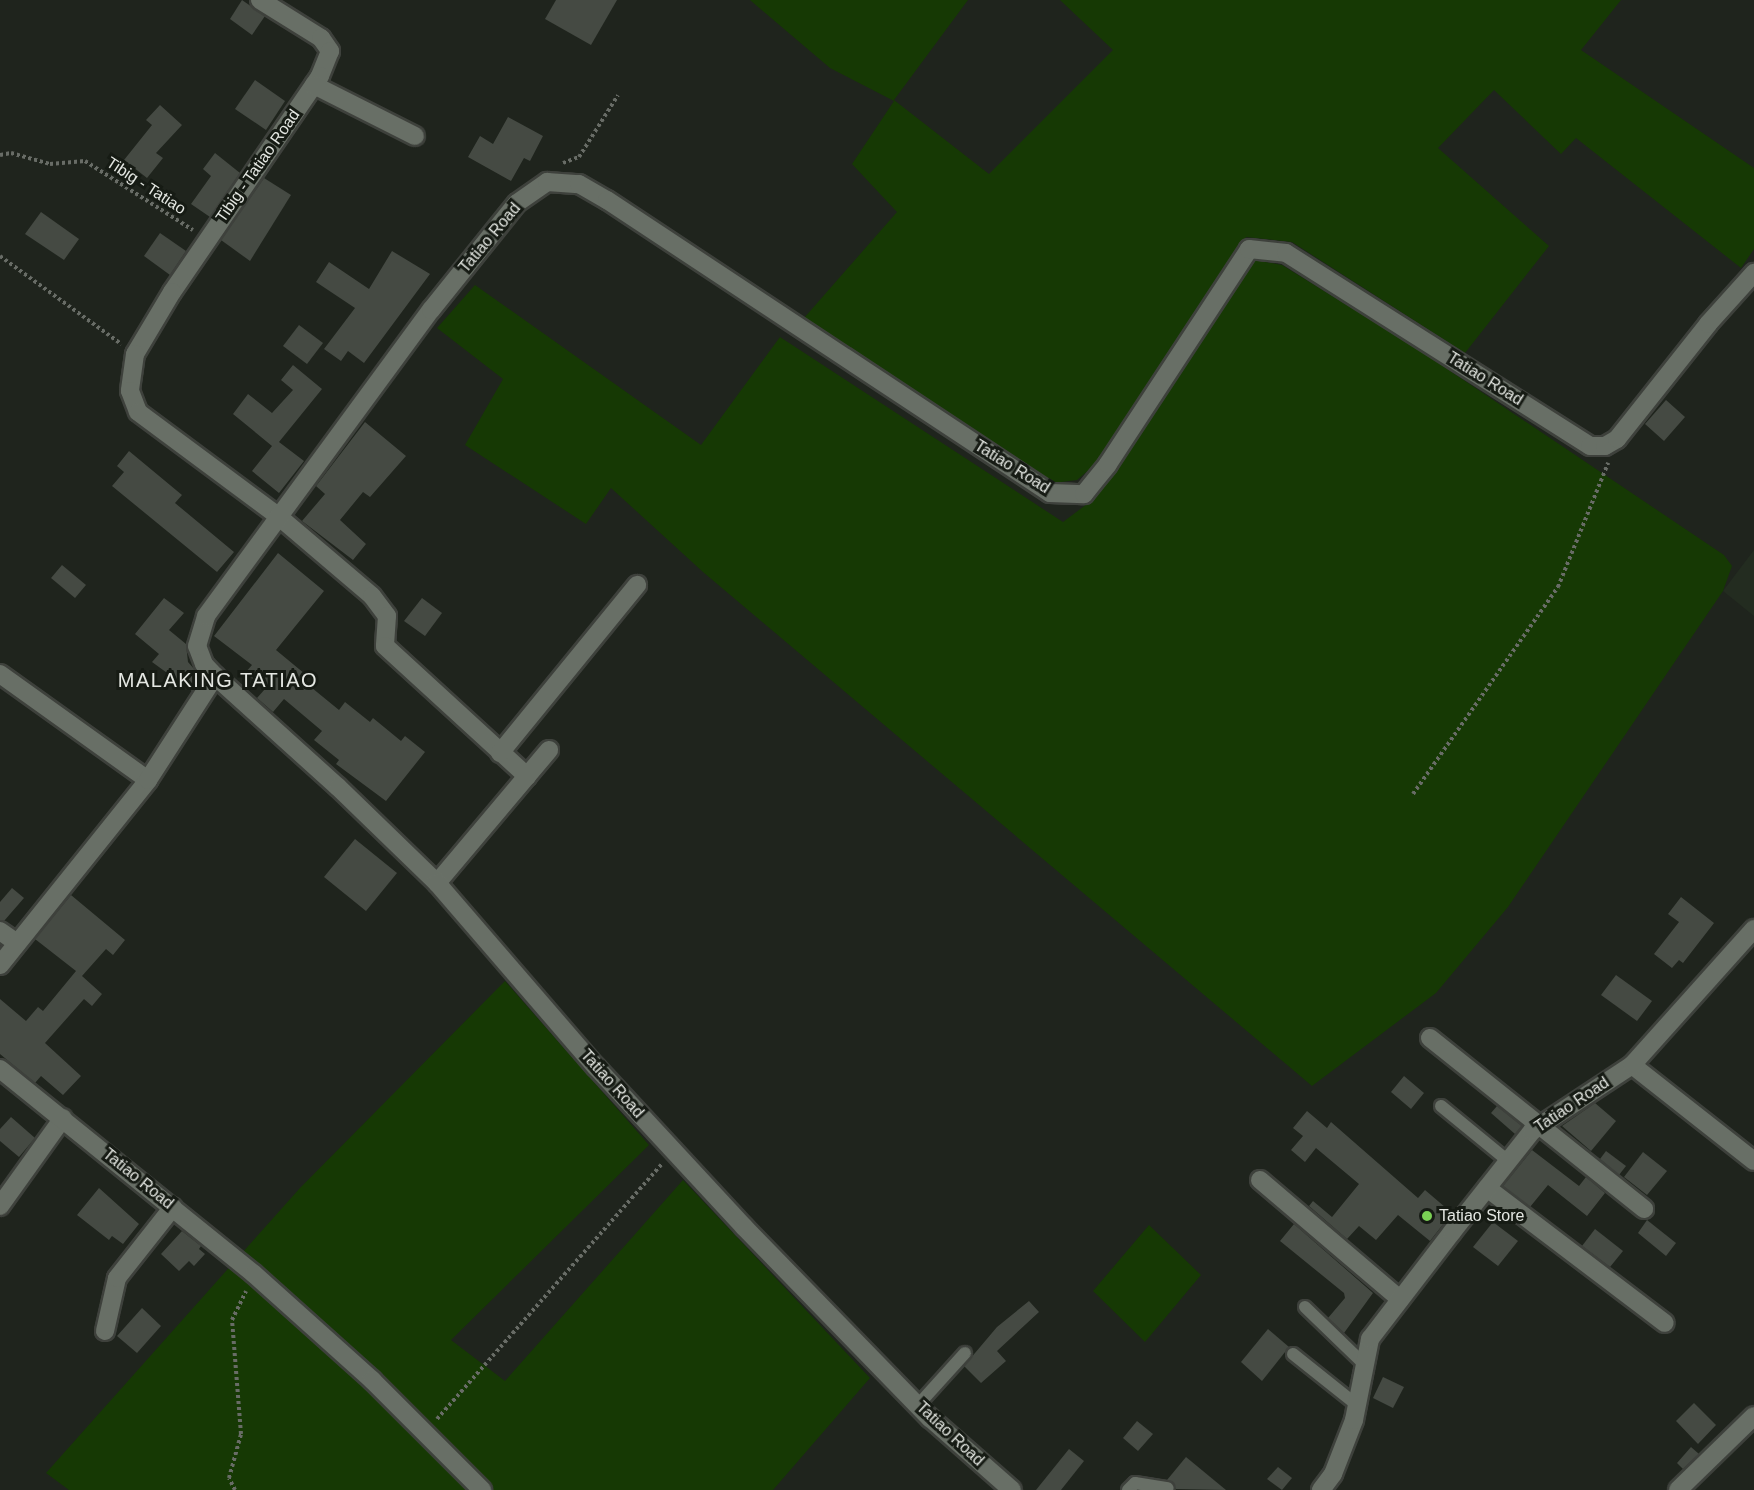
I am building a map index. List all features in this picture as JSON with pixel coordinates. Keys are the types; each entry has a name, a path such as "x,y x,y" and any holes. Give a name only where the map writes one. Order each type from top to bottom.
{"street":[{"name":"Tibig - Tatiao Road","path":"135,354 207,239 314,85 330,51 321,38 260,0"},
{"path":"314,85 415,136"},
{"name":"Tatiao Road","path":"1012,1490 918,1405 673,1152 437,883 338,787 215,676 204,664 197,646 206,616 278,516 510,212 547,182 579,184 607,200 1050,494 1084,494 1108,464 1249,249 1286,253 1590,446 1605,446 1617,439"},
{"path":"1617,439 1708,324 1754,273"},
{"path":"135,354 130,391 138,412 278,516 372,596 387,616 385,646 526,776"},
{"path":"500,753 638,585"},
{"path":"0,674 148,780"},
{"path":"0,964 148,780 215,676"},
{"path":"437,883 549,750"},
{"name":"Tatiao Road","path":"1321,1490 1334,1474 1357,1405 1370,1340 1400,1299 1539,1124 1632,1065 1754,929"},
{"path":"0,931 17,943"},
{"path":"1430,1038 1644,1209"},
{"path":"1632,1065 1754,1161"},
{"name":"Tatiao Road","path":"0,1069 254,1274 372,1380 424,1435 482,1490"},
{"path":"0,1206 63,1118"},
{"path":"1260,1180 1400,1299"},
{"path":"1487,1188 1665,1323"},
{"path":"105,1331 117,1278 173,1207"},
{"path":"1678,1490 1754,1416"}],"lane":[{"path":"1441,1106 1508,1161"},
{"path":"1305,1307 1364,1364"},
{"path":"918,1405 965,1353"},
{"path":"1293,1354 1357,1405"},
{"path":"1128,1490 1135,1483 1168,1488"}],"path":[{"path":"547,182 564,163 579,157 618,95"},
{"name":"Tibig - Tatiao","path":"0,155 12,153 50,164 85,161 207,239"},
{"path":"0,256 135,354"},
{"path":"1413,794 1558,587 1584,530 1617,439"},
{"path":"424,1435 673,1152"},
{"path":"235,1490 230,1478 242,1434 232,1320 254,1274"}],"shaded area":[{"path":"1754,550 1754,616 1723,591"}],"green space":[{"path":"750,0 968,0 894,100 989,174 1113,50 1060,0 1621,0 1581,50 1754,168 1754,249 1741,268 1576,138 1561,154 1494,90 1438,148 1549,246 1465,353 1292,242 1246,237 1098,462 1077,480 1053,483 804,318 897,212 852,164 894,101 830,68"},
{"path":"1255,260 1282,265 1413,346 1724,555 1732,566 1723,591 1508,907 1436,993 1312,1086 703,572 611,488 586,524 465,445 503,379 437,328 475,285 701,445 780,337 1063,522 1091,501"},
{"path":"505,981 649,1145 451,1340 505,1381 683,1180 870,1378 773,1490 69,1490 46,1473 300,1188"},
{"path":"1149,1225 1201,1275 1145,1342 1093,1291"}],"building":[{"path":"242,0 265,16 252,35 230,19"},
{"path":"556,0 617,0 591,45 545,19"},
{"path":"255,80 285,101 266,130 235,109"},
{"path":"160,105 182,125 156,153 163,158 147,178 124,160 152,125 146,120"},
{"path":"508,117 543,136 530,161 524,158 511,181 468,157 480,136 493,144"},
{"path":"215,153 240,173 210,217 191,204 211,176 203,169"},
{"path":"264,178 291,195 250,261 221,240"},
{"path":"41,212 79,239 64,260 25,234"},
{"path":"160,233 186,251 170,275 144,256"},
{"path":"392,251 430,274 364,363 348,351 341,361 324,349 355,308 316,282 329,262 369,289"},
{"path":"299,325 323,343 307,364 283,346"},
{"path":"293,365 322,389 279,442 304,461 279,493 252,471 272,446 233,414 248,394 272,413 293,390 281,380"},
{"path":"1666,400 1685,417 1664,441 1645,424"},
{"path":"365,422 406,456 370,497 363,492 340,520 366,544 353,560 302,521 325,494 316,486"},
{"path":"129,451 182,495 175,503 234,552 217,572 112,486 124,472 117,466"},
{"path":"278,553 324,591 276,650 305,674 301,679 339,710 345,702 370,722 373,718 401,741 405,736 425,752 386,801 336,764 339,760 314,740 322,731 284,699 273,712 257,698 265,689 245,673 252,665 214,636"},
{"path":"62,565 86,585 75,598 51,578"},
{"path":"164,598 184,613 169,630 186,644 188,662 201,677 192,691 152,662 159,654 135,634"},
{"path":"422,598 442,613 425,636 404,621"},
{"path":"355,839 397,873 366,911 324,877"},
{"path":"12,888 24,898 4,921 0,920 0,902"},
{"path":"71,895 125,940 113,955 106,949 82,976 102,994 92,1006 84,999 45,1043 81,1076 63,1095 41,1076 35,1083 0,1054 0,999 26,1021 38,1007 43,1011 76,971 35,939"},
{"path":"1681,897 1714,923 1683,963 1679,960 1672,968 1654,954 1679,922 1668,914"},
{"path":"1616,975 1652,1001 1637,1021 1601,995"},
{"path":"1404,1076 1424,1093 1411,1109 1391,1092"},
{"path":"1595,1103 1616,1121 1591,1151 1562,1126"},
{"path":"1497,1106 1522,1126 1515,1134 1491,1113"},
{"path":"1307,1111 1327,1128 1331,1122 1418,1198 1425,1190 1452,1213 1430,1241 1398,1215 1376,1240 1359,1226 1347,1239 1309,1206 1313,1201 1332,1217 1359,1184 1316,1148 1305,1162 1291,1150 1303,1136 1293,1128"},
{"path":"11,1117 35,1138 19,1157 0,1141 0,1129"},
{"path":"1532,1150 1579,1186 1586,1177 1605,1193 1587,1216 1548,1185 1530,1207 1503,1186"},
{"path":"1606,1151 1626,1166 1619,1175 1600,1159"},
{"path":"1643,1152 1667,1171 1647,1195 1624,1177"},
{"path":"99,1188 139,1224 123,1244 112,1236 109,1240 77,1215"},
{"path":"1647,1220 1676,1243 1666,1256 1638,1233"},
{"path":"1493,1222 1518,1241 1498,1266 1473,1247"},
{"path":"1294,1224 1373,1293 1344,1333 1328,1318 1345,1298 1344,1293 1280,1241"},
{"path":"1595,1229 1623,1251 1610,1267 1582,1246"},
{"path":"182,1231 201,1246 199,1249 205,1254 194,1266 189,1261 179,1271 161,1254"},
{"path":"1029,1301 1039,1312 997,1351 1006,1361 981,1383 964,1366 997,1327"},
{"path":"142,1308 161,1326 137,1353 117,1336"},
{"path":"1268,1329 1289,1347 1262,1381 1241,1362"},
{"path":"1383,1377 1404,1387 1393,1408 1373,1398"},
{"path":"1694,1403 1716,1425 1698,1444 1676,1421"},
{"path":"1137,1421 1153,1434 1138,1451 1123,1438"},
{"path":"1691,1447 1699,1454 1683,1469 1677,1463"},
{"path":"1069,1449 1084,1461 1061,1490 1036,1490"},
{"path":"1186,1457 1226,1490 1176,1489 1167,1480"},
{"path":"1278,1467 1292,1478 1282,1490 1267,1479"}],"place":[{"name":"Tatiao Store","path":"1427,1216"}],"district":[{"name":"MALAKING TATIAO","path":"218,680"}]}
